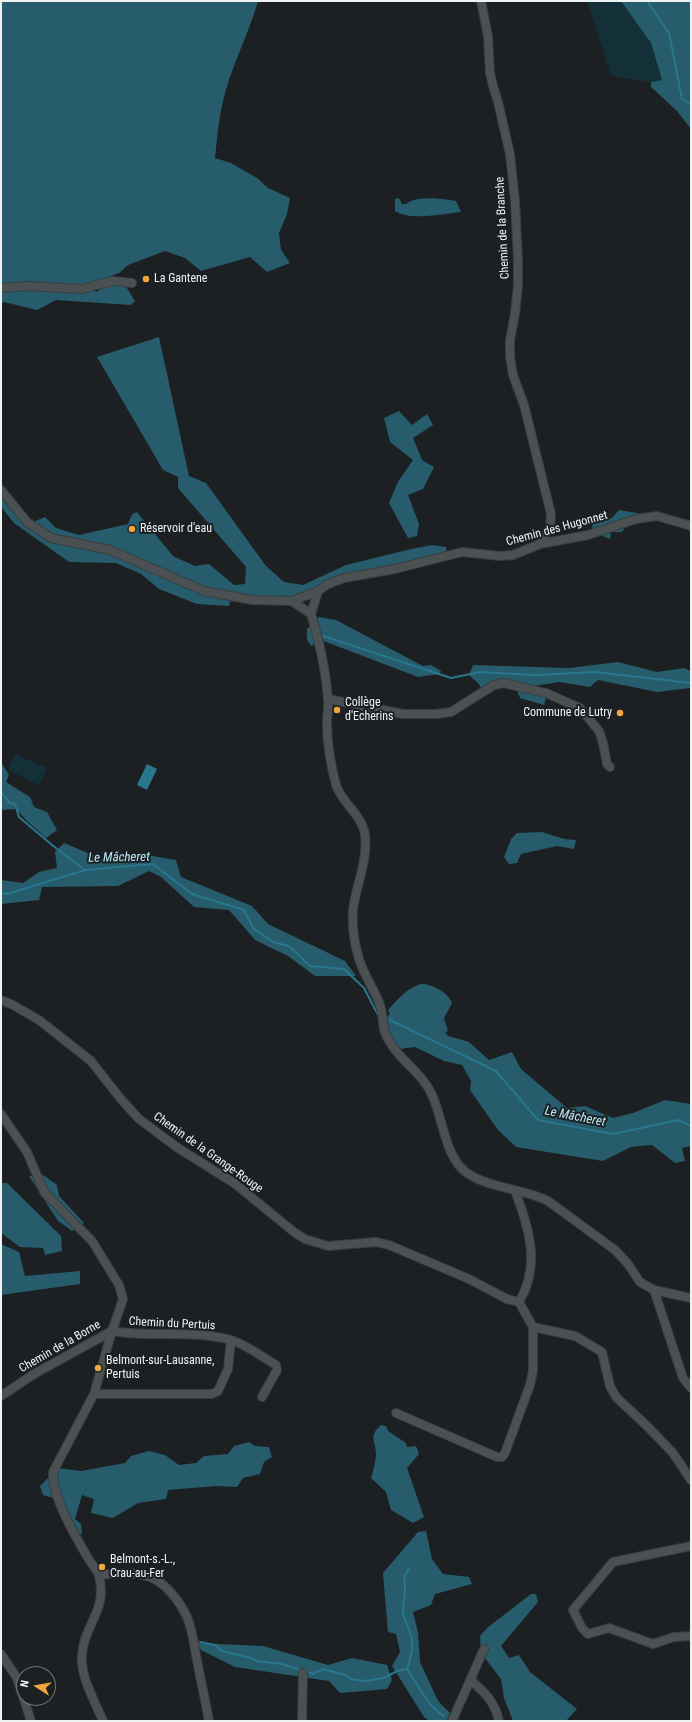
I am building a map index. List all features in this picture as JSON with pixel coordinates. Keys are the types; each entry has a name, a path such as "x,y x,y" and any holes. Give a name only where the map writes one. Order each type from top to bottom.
{"street":[{"name":"Chemin de la Branche","path":"481,1 488,36 490,73 510,154 515,209 518,285 515,314 510,340 510,357 513,375 524,405 551,514 550,528 540,544"},
{"path":"1,288 28,286 81,289 113,282 132,283"},
{"path":"1,490 27,522 51,538 110,550 204,591 252,600 292,601 311,614"},
{"name":"Chemin des Hugonnet","path":"292,601 318,591 328,584 344,578 395,569 462,552 500,556 512,555 540,544 588,535 636,519 656,516 691,526"},
{"path":"318,591 311,614 320,649 328,699 327,724 337,786 365,833 366,851 353,910 354,934 358,955 365,976 380,1006 385,1036 429,1087 437,1104 449,1146 458,1165 467,1173 514,1191 539,1196 557,1206 615,1250 628,1264 640,1282 654,1290 691,1298"},
{"path":"328,699 403,714 436,714 451,712 494,685 503,683 517,686 546,693 580,708 599,731 607,764 610,767"},
{"name":"Chemin de la Grange-Rouge","path":"1,1000 14,1005 39,1020 91,1061 120,1098 139,1119 178,1148 234,1184 294,1232 305,1239 328,1246 376,1242 389,1245 469,1279 508,1299 519,1302"},
{"path":"1,1114 27,1152 44,1192 92,1241 119,1285 123,1299 94,1394 53,1472 53,1483 70,1527 99,1575 101,1605 88,1630 82,1656 84,1675 103,1721"},
{"path":"396,1413 497,1457 502,1457 505,1453 530,1385 534,1360 533,1327 519,1302 526,1292 530,1272 531,1246 526,1222 514,1191"},
{"path":"654,1290 683,1378 691,1388"},
{"path":"533,1327 575,1336 602,1352 610,1386 616,1396 673,1453 691,1480"},
{"name":"Chemin du Pertuis","path":"112,1331 127,1334 185,1335 231,1340 276,1365 277,1370 262,1397"},
{"name":"Chemin de la Borne","path":"1,1396 34,1374 112,1331"},
{"name":"Chemin du Pertuis","path":"94,1394 212,1394 218,1391 228,1369 231,1340"},
{"path":"691,1546 613,1562 574,1610 582,1628 588,1634 609,1628 653,1644 674,1637 691,1636"},
{"path":"99,1575 138,1574 150,1577 160,1582 177,1601 187,1617 209,1721"},
{"path":"452,1721 484,1649"},
{"path":"1,1654 17,1678 31,1721"},
{"path":"302,1721 303,1673"},
{"path":"470,1680 488,1696 495,1708 499,1721"}],"shaded area":[{"path":"1,1 258,1 225,93 215,158 231,163 257,178 268,188 290,198 287,214 279,233 281,250 290,263 267,272 250,257 201,271 185,258 165,251 128,265 119,273 91,284 96,292 110,286 125,285 135,301 131,305 56,300 37,310 4,302 1,304"},
{"path":"587,1 621,1 651,43 662,81 651,82 611,76"},
{"path":"621,1 691,1 691,129 677,111 651,87 651,82 662,80 651,43"},
{"path":"399,198 402,204 406,204 417,199 456,201 461,212 427,216 409,216 395,211 395,199"},
{"path":"159,337 189,476 206,483 266,566 284,582 303,585 346,565 432,545 446,547 447,553 317,590 291,599 254,599 205,589 111,549 52,536 33,522 45,517 56,528 79,535 128,524 132,514 137,512 173,556 195,566 209,564 234,585 245,584 246,567 178,488 178,477 163,470 97,357"},
{"path":"399,411 412,425 427,414 433,425 413,438 422,460 434,467 423,489 408,495 419,524 417,536 408,538 389,503 398,482 413,460 390,442 384,418"},
{"path":"1,496 49,540 109,552 231,599 229,606 197,604 159,589 141,574 116,563 69,562 14,523 1,507"},
{"path":"619,510 637,513 638,521 627,524 622,532 611,532 610,539 600,535 593,536 592,525 598,519 612,518"},
{"path":"319,617 336,620 423,666 431,665 441,671 440,674 418,677 321,640 311,646 307,640 307,629"},
{"path":"618,662 657,672 684,668 691,671 691,688 657,692 598,680 590,687 559,682 534,686 546,698 544,705 520,698 515,685 483,691 479,684 469,675 473,665 569,668"},
{"path":"15,754 47,768 39,785 8,770"},
{"path":"1,762 9,775 6,782 30,797 34,807 47,812 57,830 46,838 16,809 3,810 1,808"},
{"path":"147,764 157,769 147,790 137,785"},
{"path":"542,832 564,839 576,840 574,849 557,846 521,854 517,863 509,864 504,857 511,839 517,833"},
{"path":"64,843 107,861 147,855 176,860 181,877 252,906 268,924 345,961 356,976 315,976 288,956 255,940 229,910 194,907 161,877 149,871 118,886 42,887 39,900 1,904 1,880 23,883 39,872 57,868 55,852"},
{"path":"421,984 430,985 439,989 450,999 452,1003 444,1018 448,1031 445,1032 448,1036 469,1042 489,1060 512,1052 521,1069 567,1108 585,1106 613,1118 633,1113 665,1100 691,1104 691,1146 682,1148 685,1161 675,1163 652,1145 631,1147 603,1161 516,1147 498,1130 470,1090 471,1081 462,1065 444,1061 415,1047 399,1049 390,1038 384,1020 390,1014 388,1010 407,991"},
{"path":"43,1175 57,1185 59,1196 84,1223 72,1231 58,1221 29,1176"},
{"path":"1,1183 7,1183 61,1236 62,1251 45,1255 43,1248 20,1247 1,1233"},
{"path":"1,1244 19,1252 25,1276 80,1271 80,1284 1,1295"},
{"path":"381,1425 386,1426 388,1431 406,1443 407,1447 416,1446 419,1454 407,1468 424,1517 413,1523 391,1510 386,1492 371,1478 376,1456 374,1433"},
{"path":"249,1442 255,1446 269,1447 272,1457 264,1462 260,1474 243,1478 237,1487 216,1486 168,1490 166,1499 138,1503 113,1518 91,1513 94,1499 82,1495 75,1519 81,1524 82,1534 71,1533 54,1498 43,1495 40,1486 58,1468 81,1471 125,1463 131,1456 149,1451 165,1455 179,1465 196,1463 204,1456 228,1454 234,1446"},
{"path":"426,1531 432,1559 443,1574 469,1577 472,1584 435,1594 431,1605 413,1612 418,1632 420,1662 438,1701 450,1713 446,1721 429,1721 424,1717 392,1666 400,1652 396,1634 388,1632 383,1573 418,1532"},
{"path":"531,1594 536,1594 538,1602 501,1646 509,1658 519,1655 530,1672 577,1709 566,1721 513,1721 504,1698 501,1679 481,1653 480,1636 487,1628"},
{"path":"196,1643 263,1646 328,1665 352,1658 387,1665 392,1680 387,1689 340,1693 329,1681 235,1667 201,1650"}],"waterway":[{"path":"647,1 669,33 682,99 691,105"},
{"path":"323,636 451,678 480,672 535,675 595,672 691,683"},
{"name":"Le Mâcheret","path":"1,792 10,803 15,804 19,817 85,870 153,864 192,894 244,910 253,928 273,942 289,946 310,966 344,969 364,988 378,1015"},
{"path":"1,893 7,894 85,870"},
{"name":"Le Mâcheret","path":"390,1020 496,1071 538,1120 613,1134 678,1120 691,1126"},
{"path":"409,1568 404,1578 405,1591 403,1611 412,1640 411,1654 407,1669 429,1703 444,1716"},
{"path":"200,1642 215,1645 222,1651 251,1658 257,1661 282,1664 313,1674 323,1669 345,1675 351,1679 365,1681 384,1678 397,1671 407,1669"}],"place":[{"name":"La Gantene","path":"146,279"},
{"name":"Réservoir d'eau","path":"132,529"},
{"name":"Collège d'Echerins","path":"337,710"},
{"name":"Commune de Lutry","path":"620,713"},
{"name":"Belmont-sur-Lausanne, Pertuis","path":"98,1368"},
{"name":"Belmont-s.-L., Crau-au-Fer","path":"102,1567"}]}
